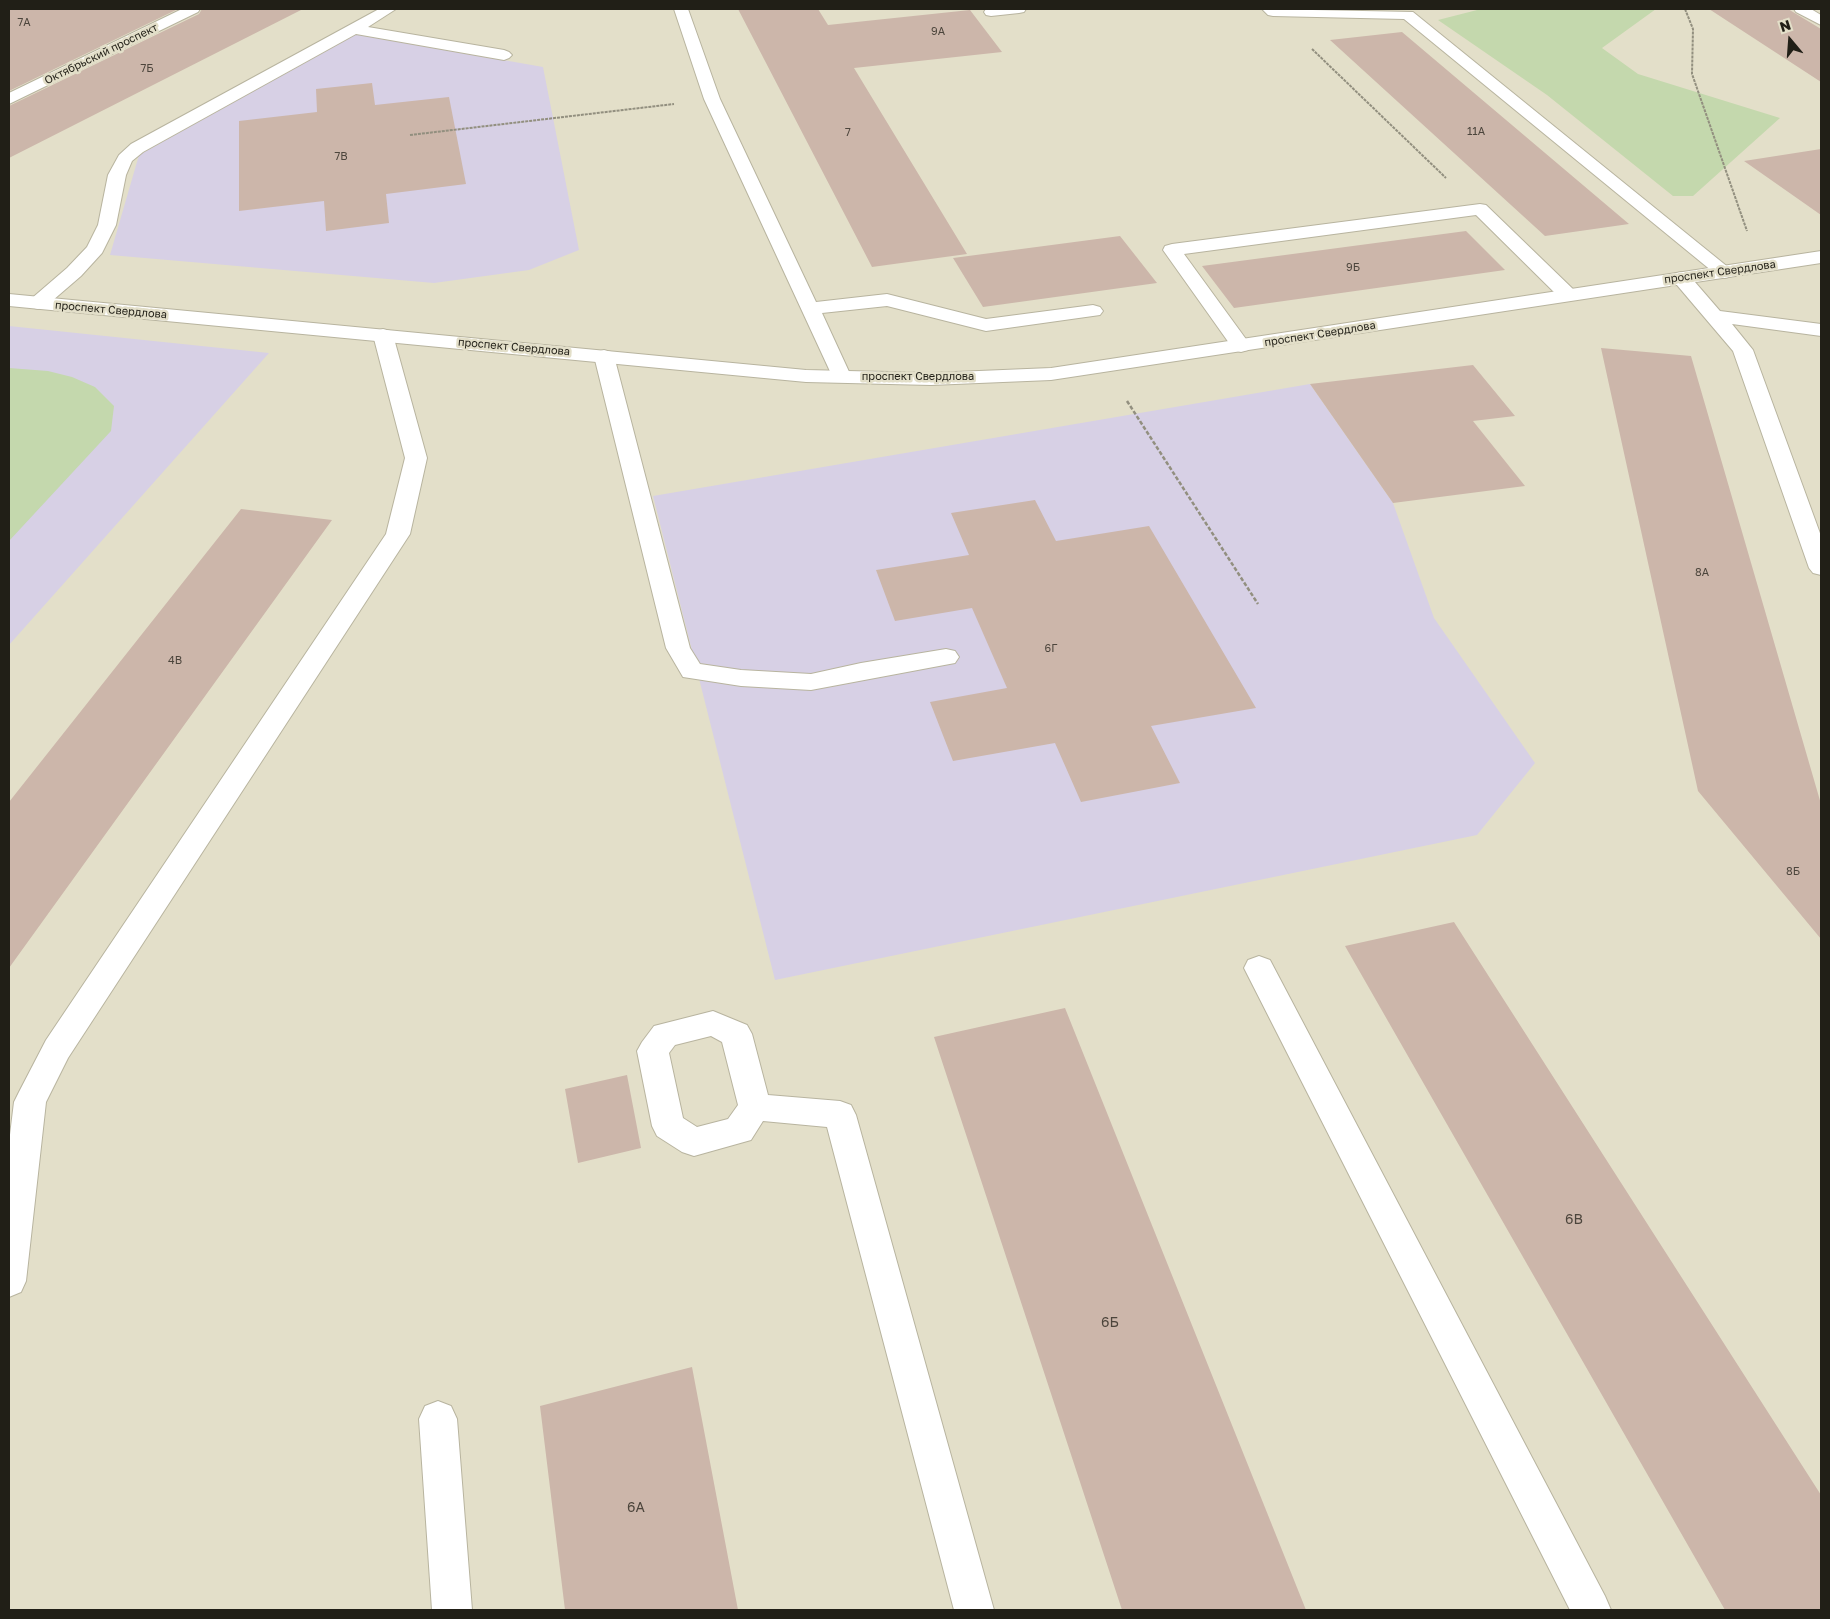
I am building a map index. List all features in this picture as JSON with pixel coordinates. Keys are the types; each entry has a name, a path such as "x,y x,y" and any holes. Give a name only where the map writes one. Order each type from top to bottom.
{"street":[{"name":"Октябрьский проспект","path":"9,99 194,9"},
{"path":"38,303 74,272 95,249 107,225 117,175 125,159 137,148 389,9"},
{"path":"681,9 712,100 841,376"},
{"path":"990,12 1020,9"},
{"path":"1269,9 1273,12 1408,15 1725,272"},
{"path":"1801,9 1821,21"},
{"path":"354,29 504,55"},
{"path":"1241,346 1172,250 1480,209 1568,295"},
{"name":"проспект Свердлова","path":"9,300 806,376 931,379 1051,374 1821,257"},
{"path":"1681,278 1743,350 1821,568"},
{"path":"810,309 886,300 986,325 1093,311"},
{"path":"1713,316 1821,330"},
{"path":"9,1281 30,1102 57,1049 398,534 416,458 382,335"},
{"path":"604,356 678,648 692,671 741,678 811,682 861,671 946,657"},
{"path":"1259,968 1591,1610"},
{"path":"755,1107 840,1115 974,1610"},
{"path":"438,1419 452,1610"}],"path":[{"path":"1686,9 1693,29 1692,74 1750,241 1725,272"},
{"path":"1305,43 1480,209"},
{"path":"410,135 712,100"},
{"path":"1105,366 1258,604"}],"shaded area":[{"path":"355,34 543,67 579,250 529,270 434,283 110,255 139,155"},
{"path":"9,326 269,353 9,645"},
{"path":"1310,384 1393,503 1434,618 1535,763 1477,835 775,980 653,496"}],"green space":[{"path":"1481,9 1656,9 1602,48 1638,74 1780,118 1693,196 1673,196 1547,95 1438,20"},
{"path":"9,368 48,371 72,377 95,387 114,406 111,431 9,541"}],"building":[{"path":"9,9 178,9 9,91"},
{"path":"202,9 303,9 9,158 9,106 199,14"},
{"path":"738,9 818,9 828,25 970,10 1002,52 854,68 967,254 872,267"},
{"path":"1709,9 1788,9 1821,29 1821,82"},
{"path":"1402,32 1629,224 1545,236 1330,40"},
{"path":"372,83 375,105 449,97 466,184 386,194 389,223 326,231 324,201 239,211 239,121 317,112 316,89"},
{"path":"1821,149 1821,215 1744,161"},
{"path":"1466,231 1505,270 1234,308 1202,266"},
{"path":"1120,236 1157,283 983,307 953,258"},
{"path":"1601,348 1691,356 1821,804 1821,939 1698,791"},
{"path":"1473,365 1515,416 1473,421 1525,486 1393,503 1310,384"},
{"path":"1035,500 1056,541 1149,526 1256,708 1151,726 1180,783 1081,802 1055,743 953,761 930,702 1007,688 972,608 895,621 876,570 969,555 951,513"},
{"path":"241,509 332,520 9,968 9,802"},
{"path":"1454,922 1821,1495 1821,1610 1725,1610 1345,946"},
{"path":"1065,1008 1306,1610 1122,1610 934,1037"},
{"path":"627,1075 641,1148 578,1163 565,1089"},
{"path":"692,1367 738,1610 565,1610 540,1406"}]}
